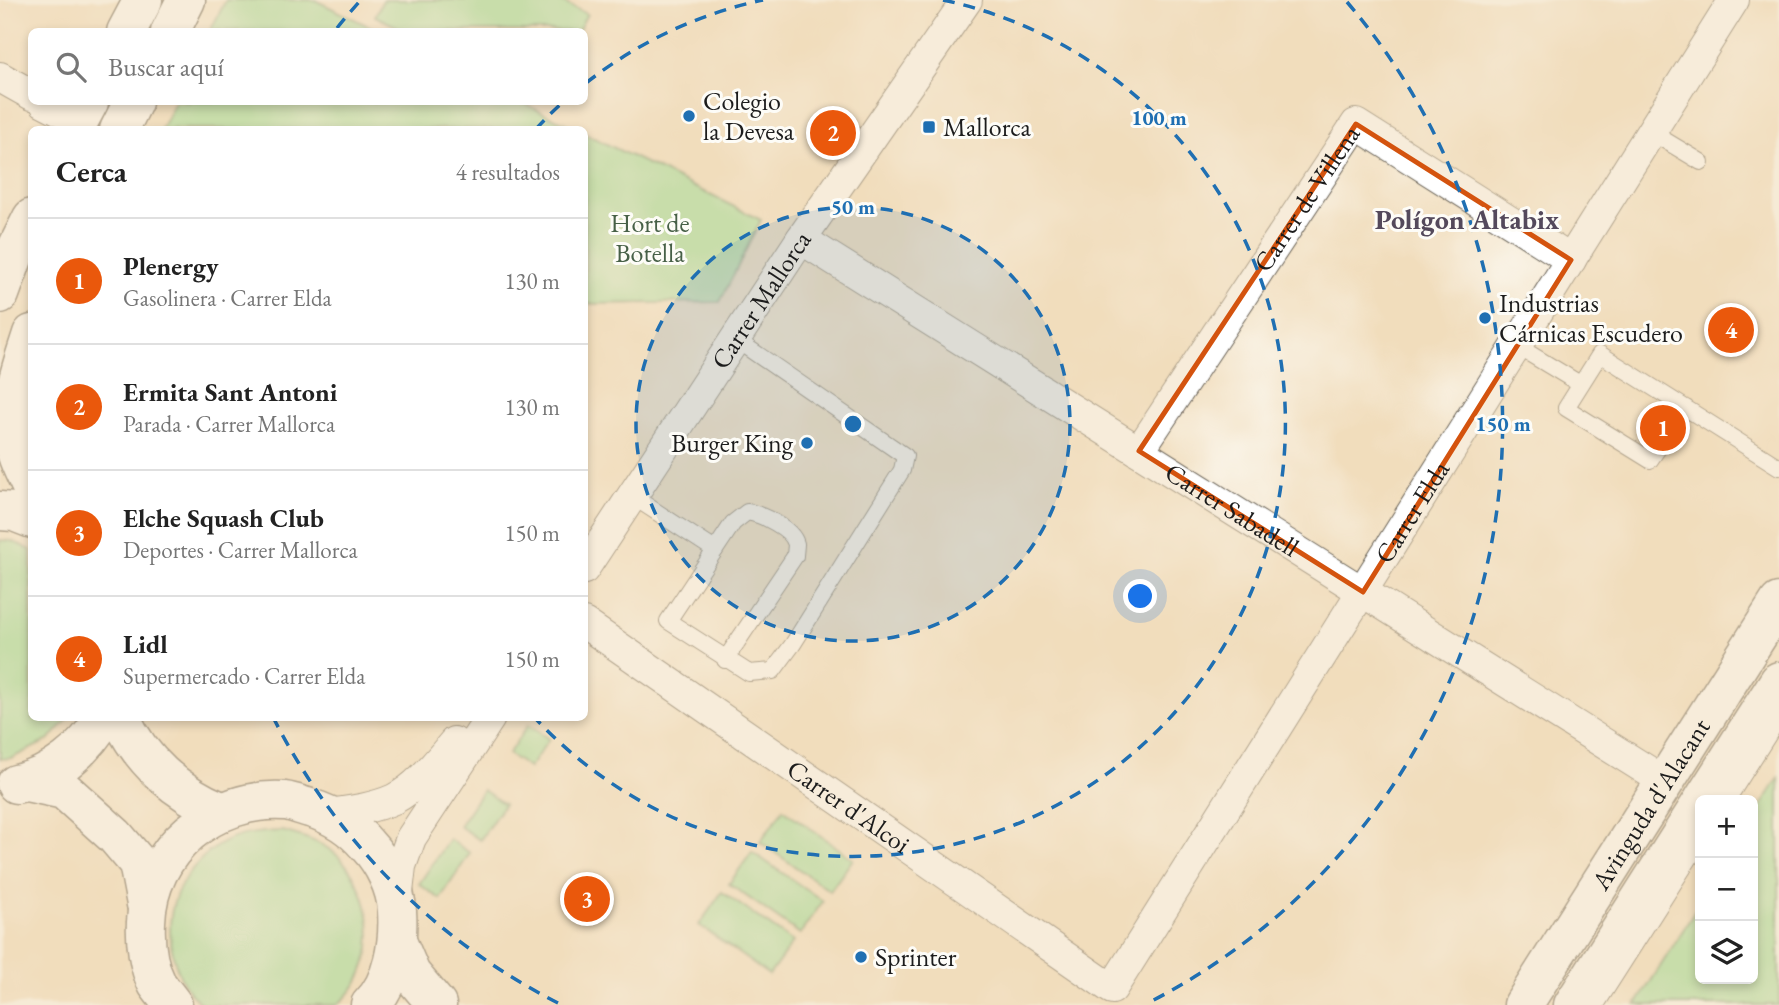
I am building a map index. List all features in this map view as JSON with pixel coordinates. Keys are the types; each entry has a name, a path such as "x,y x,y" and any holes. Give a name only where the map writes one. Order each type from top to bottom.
{"main road":[{"path":"128,28 143,0"},
{"path":"172,28 186,0"},
{"path":"121,126 132,105"},
{"path":"0,294 16,247"},
{"path":"28,347 17,383 12,433 28,481"},
{"path":"0,511 14,512 28,517"},
{"name":"Avinguda d'Alacant","path":"1523,1005 1779,602"},
{"name":"Avinguda d'Alacant","path":"1706,795 1779,681"},
{"path":"13,785 54,769 78,750 101,721"},
{"path":"123,721 141,750 173,785 197,801 221,811"},
{"path":"13,785 64,790 115,836 138,863 146,904 145,942 162,998"},
{"path":"146,904 158,871 183,836 221,811 246,803 286,801 329,814 354,831 374,853 387,875 397,902 397,941 392,965 370,1005"},
{"name":"Avinguda d'Alacant","path":"1573,1005 1695,813"},
{"path":"397,941 411,974 437,1005"}],"street":[{"name":"Carrer Mallorca","path":"588,563 801,239 967,0"},
{"name":"Carrer Elda","path":"1112,989 1734,0"},
{"path":"0,77 28,92"},
{"path":"51,105 81,117"},
{"name":"Carrer de Villena","path":"1139,452 1356,124 1571,260"},
{"name":"Carrer Sabadell","path":"801,239 1664,781"},
{"name":"Carrer d'Alcoi","path":"588,626 1112,989"},
{"path":"329,814 394,798 428,772 472,721"},
{"path":"397,902 401,866 411,838 488,721"}],"lane":[{"path":"1651,132 1701,162"},
{"path":"725,660 795,556 796,545 791,535 762,514 747,512 733,523 668,621 725,660 749,673 773,671 793,644 895,482 902,470 905,456 735,339"},
{"path":"1517,346 1580,384"},
{"path":"1686,408 1650,460 1566,408 1600,354 1686,408 1779,467"},
{"path":"632,496 715,550"},
{"path":"1730,795 1779,718"},
{"path":"1596,1005 1695,850"}],"highlighted area":[{"path":"1356,124 1571,260 1363,592 1139,451"}],"green space":[{"path":"226,0 315,0 373,28 212,28"},
{"path":"383,0 558,0 587,14 580,28 400,28 375,16"},
{"path":"173,105 527,105 571,126 163,126"},
{"name":"Hort de Botella","path":"588,135 761,220 720,302 588,304"},
{"path":"0,540 12,541 28,549 28,721 66,721 49,740 12,758 0,759"},
{"path":"528,725 549,739 529,768 508,754"},
{"path":"1779,778 1779,1005 1636,1005 1695,911 1695,984 1758,984 1758,811"},
{"path":"483,790 504,804 480,840 459,826"},
{"path":"783,809 853,859 830,891 760,842"},
{"path":"283,831 307,838 329,849 353,875 368,914 370,934 362,973 352,990 337,1005 203,1005 185,985 174,958 170,929 177,894 196,864 224,842 248,834"},
{"path":"449,839 470,853 440,899 419,884"},
{"path":"752,852 823,901 800,934 729,884"},
{"path":"722,892 793,942 769,975 699,925"}],"place":[{"name":"Colegio la Devesa","path":"689,116"},
{"name":"Mallorca","path":"929,127"},
{"name":"Ermita Sant Antoni","path":"833,133"},
{"name":"Industrias Cárnicas Escudero","path":"1485,318"},
{"name":"Lidl","path":"1731,330"},
{"name":"Plenergy","path":"1663,428"},
{"name":"Burger King","path":"807,443"},
{"name":"Elche Squash Club","path":"587,899"},
{"name":"Sprinter","path":"861,957"}],"district":[{"name":"Polígon Altabix","path":"1467,219"}]}
